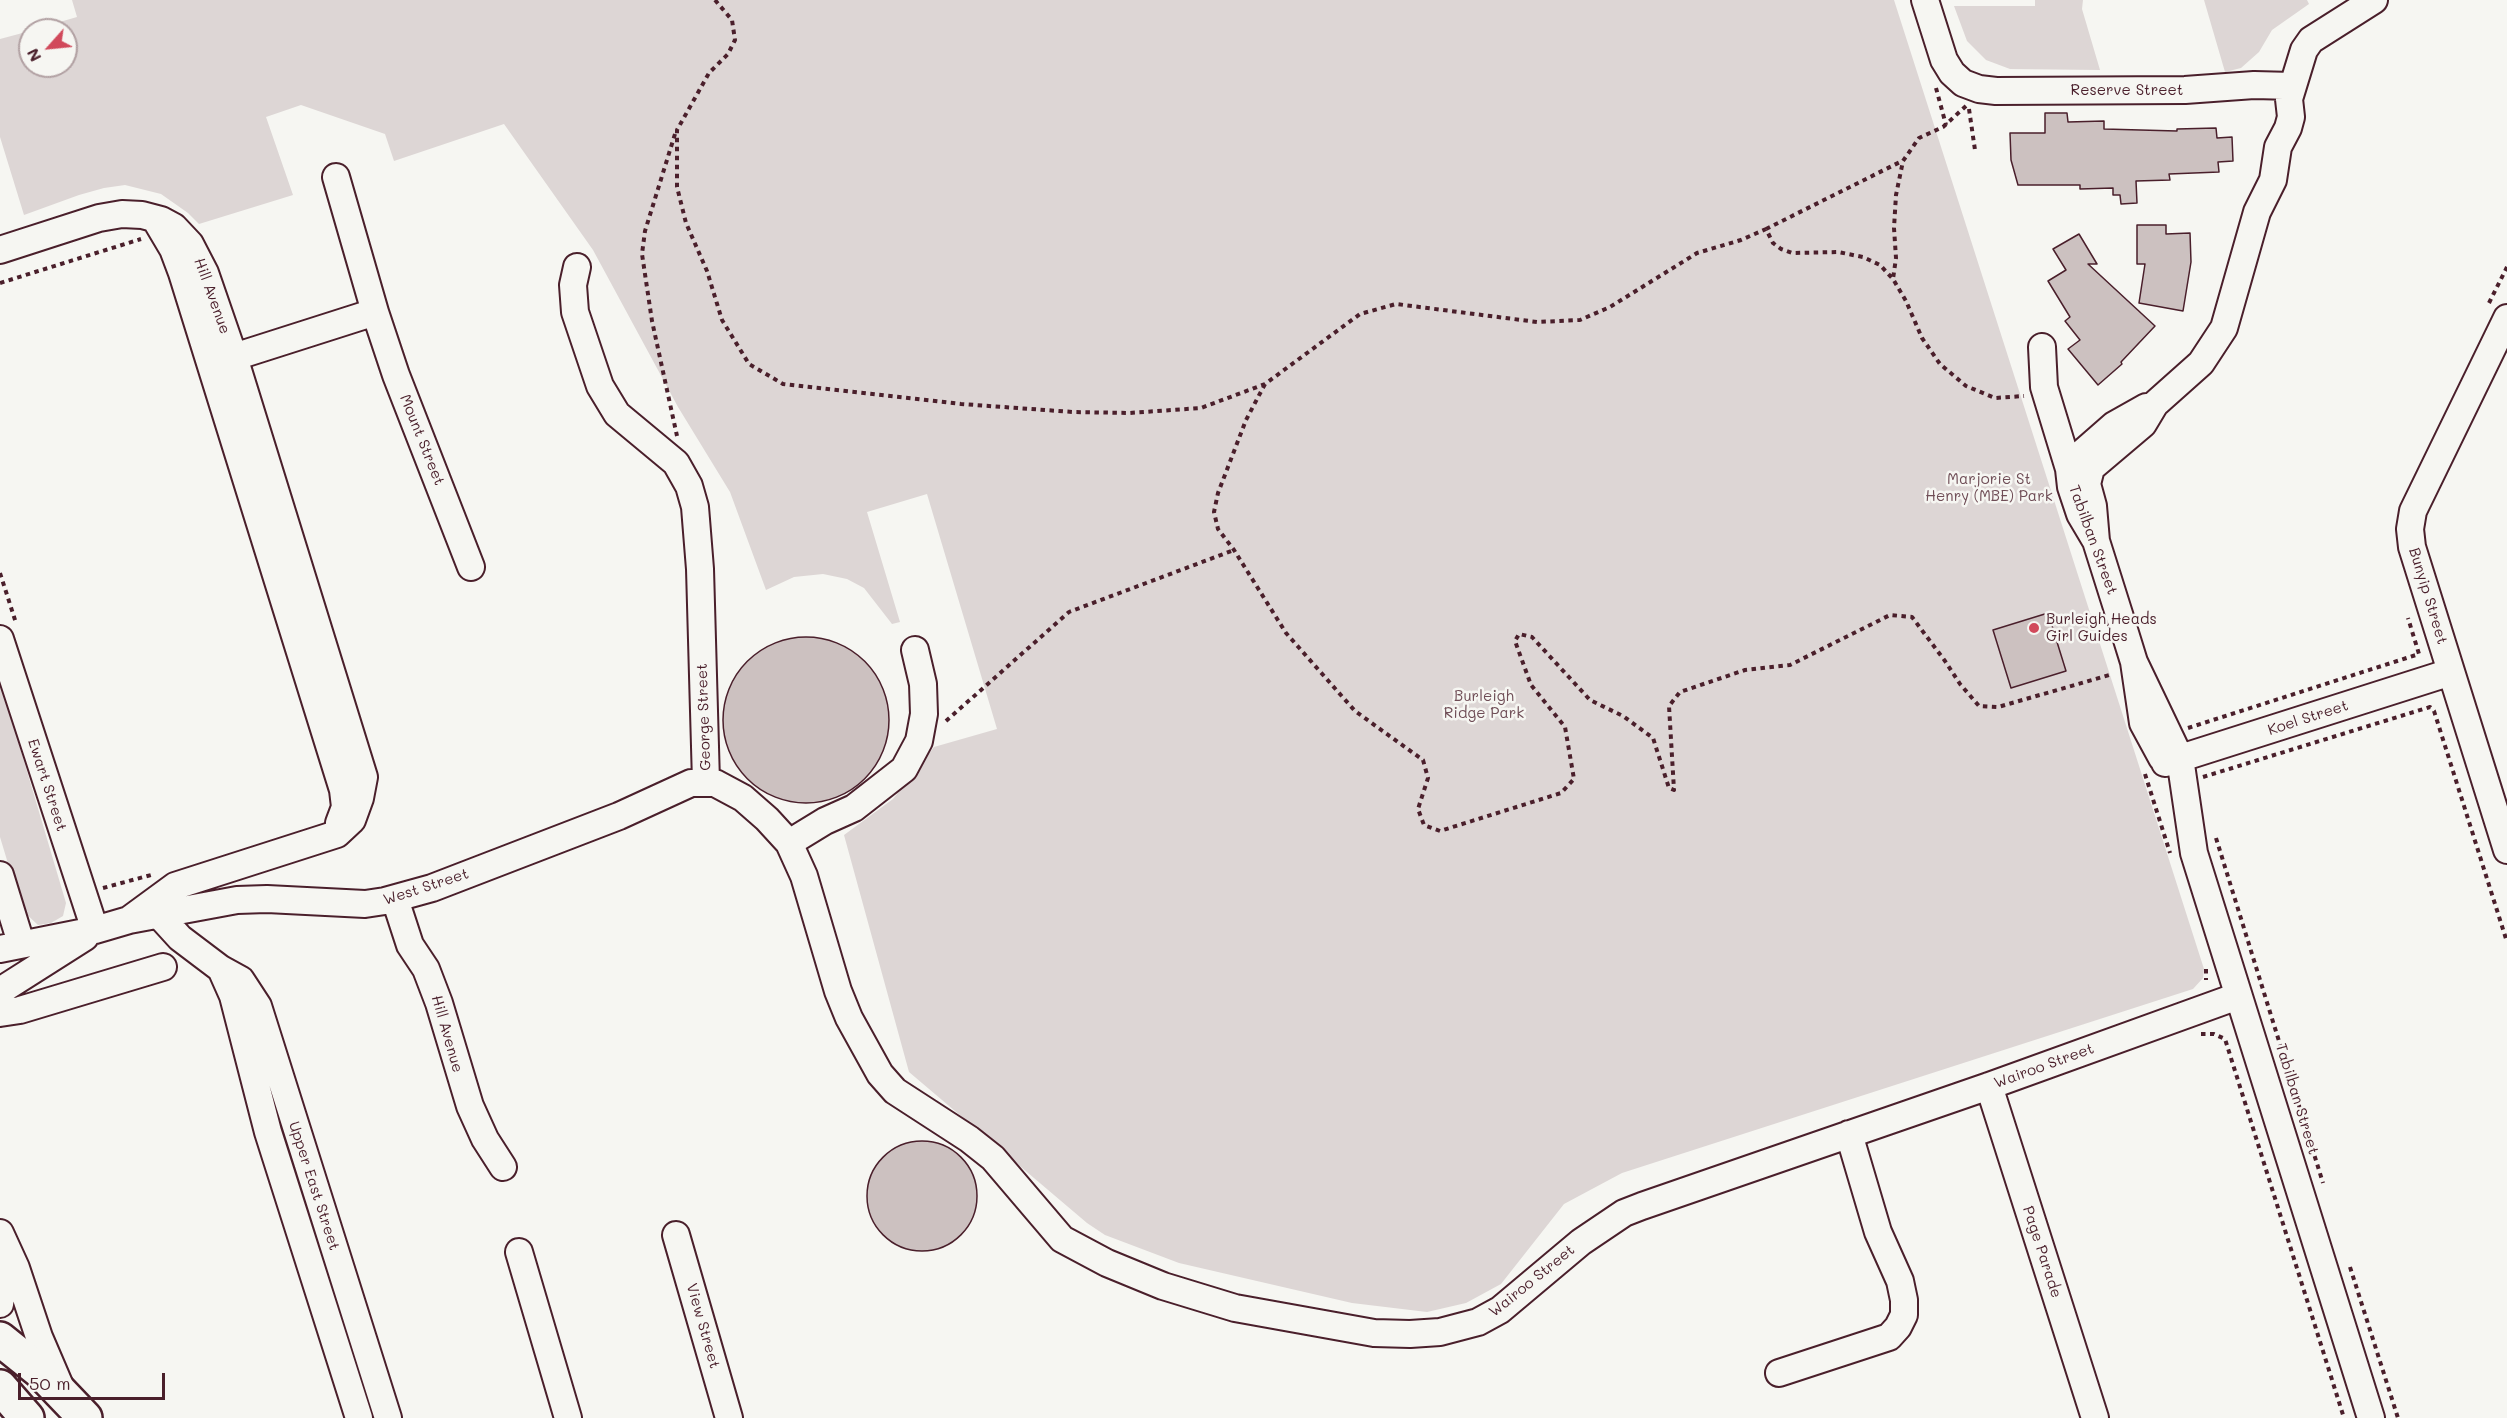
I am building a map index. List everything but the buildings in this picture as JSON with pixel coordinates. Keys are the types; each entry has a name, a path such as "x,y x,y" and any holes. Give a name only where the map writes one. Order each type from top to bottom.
{"main road":[{"path":"0,1339 25,1358 85,1418"},
{"path":"0,1387 27,1418"},
{"path":"0,1410 7,1418"}],"street":[{"path":"1925,0 1944,60 1965,94"},
{"path":"2079,472 2082,453 2114,425 2137,411 2155,404 2201,363 2224,328 2257,212 2273,180 2278,147 2290,123 2291,92 2298,63 2311,40 2374,0"},
{"name":"Reserve Street","path":"1965,94 1978,89 1996,91 2185,90 2254,85 2291,92"},
{"name":"Mount Street","path":"336,177 375,312 396,375 471,567"},
{"path":"0,250 110,215 132,214 153,217"},
{"name":"Hill Avenue","path":"129,920 175,886 337,834 349,825 360,798 363,773 234,357 209,284 195,251 174,227 153,217"},
{"name":"Hill Avenue","path":"153,217 169,241 182,273 343,790 345,803 342,816 334,828 318,841"},
{"name":"George Street","path":"577,267 573,285 575,312 600,386 617,414 676,463 689,486 695,507 700,568 706,782 723,786 743,798 789,843 804,876 838,991 849,1018 880,1074 895,1091 969,1139 993,1158 1041,1216"},
{"path":"234,357 375,312"},
{"name":"Bunyip Street","path":"2507,318 2413,511 2411,520 2412,547 2507,850"},
{"name":"Tabilban Street","path":"2042,347 2044,387 2079,472 2071,488 2080,514 2096,542 2123,668 2163,765 2184,858 2238,996 2371,1418"},
{"name":"Ewart Street","path":"0,639 95,930"},
{"path":"789,843 825,821 854,808 904,769 919,741 924,714 923,684 915,650"},
{"name":"Koel Street","path":"2163,765 2451,672"},
{"name":"West Street","path":"8,947 95,930 129,920 250,899 365,904 395,899 432,888 620,816 691,783 706,782"},
{"path":"0,875 8,947 14,964 0,998 20,1010 163,967"},
{"name":"Hill Avenue","path":"395,899 410,945 424,967 439,1003 470,1106 485,1139 503,1167"},
{"name":"Upper East Street","path":"159,915 180,938 244,984 263,1018 299,1142 388,1418"},
{"name":"West Street","path":"0,998 48,960 95,930"},
{"path":"8,947 48,960"},
{"name":"Upper East Street","path":"221,969 233,996 268,1132 359,1418"},
{"name":"Wairoo Street","path":"1041,1216 1062,1239 1107,1263 1162,1286 1234,1308 1374,1333 1440,1332 1478,1322 1500,1310 1581,1242 1624,1213 1989,1086 2238,996"},
{"name":"Page Parade","path":"1989,1086 2095,1418"},
{"path":"1779,1373 1889,1338 1898,1328 1904,1315 1900,1281 1878,1232 1849,1134"},
{"path":"0,1234 4,1261 0,1304"},
{"path":"0,1234 16,1268 39,1337 63,1394"},
{"name":"View Street","path":"676,1235 729,1418"},
{"path":"519,1252 568,1418"}],"path":[{"path":"678,440 652,321 642,254 645,231 677,130 709,73 728,54 735,40 732,20 715,0"},
{"path":"1936,88 1946,125"},
{"path":"1893,279 1896,258 1894,228 1896,195 1903,161 1919,138 1946,125 1965,94"},
{"path":"1965,94 1975,150"},
{"path":"677,130 677,187 686,223 707,271 722,320 749,364 783,384 961,404 1073,412 1129,413 1201,408 1265,384 1360,314 1396,304 1537,322 1581,320 1610,308 1697,253 1741,240 1766,229 1903,161"},
{"path":"1766,229 1773,243 1792,253 1838,252 1863,257 1880,265 1893,279 1906,301 1922,338 1940,364 1966,386 1995,398 2024,395"},
{"path":"0,282 141,239 149,244"},
{"path":"1265,384 1231,454 1214,512 1218,529 1234,550 1286,633 1355,711 1423,760 1428,778 1418,809 1424,825 1440,831 1561,793 1574,779 1565,727 1531,684 1515,641 1519,634 1532,637 1590,700 1623,716 1653,738 1669,788 1674,790 1669,706 1680,692 1744,670 1790,665 1890,615 1912,617 1978,706 1998,707 2123,668"},
{"path":"919,741 959,711 1069,612 1234,550"},
{"name":"Koel Street","path":"2182,728 2196,726 2419,654"},
{"path":"2116,684 2123,668"},
{"name":"Koel Street","path":"2198,779 2430,707 2434,711 2507,942"},
{"path":"2163,765 2184,858"},
{"name":"Tabilban Street","path":"2215,833 2325,1189"},
{"path":"97,884 104,889 153,874"},
{"path":"2205,965 2206,980"},
{"path":"2225,1039 2344,1418"},
{"path":"2349,1266 2398,1418"}],"green space":[{"name":"Burleigh Ridge Park","path":"72,0 1894,0 2204,969 2203,978 2193,989 1622,1173 1564,1204 1501,1284 1466,1303 1427,1312 1352,1303 1179,1263 1105,1235 1087,1223 909,1072 844,835 893,799 934,747 997,729 927,494 867,512 900,622 892,624 864,588 847,579 823,574 794,577 766,590 730,492 678,407 593,250 504,124 394,161 385,134 301,105 266,117 293,195 199,224 188,213 161,194 125,185 79,195 24,215 0,137 0,39 18,34 18,78 78,78 78,18 74,18 77,17"},
{"path":"2035,0 2083,0 2082,9 2100,70 2010,69 1986,60 1967,41 1954,6 2035,6"},
{"path":"2204,0 2307,0 2309,4 2272,30 2259,52 2241,68 2225,72"},
{"path":"0,680 66,903 63,916 51,923 38,925 22,910 0,837"}],"place":[{"name":"Burleigh Heads Girl Guides","path":"2034,628"}],"park label":[{"name":"Marjorie St Henry (MBE) Park","path":"1989,488"}]}
